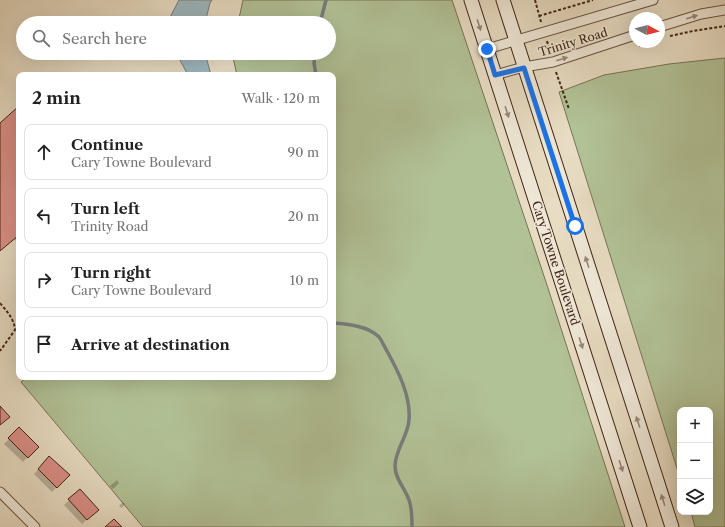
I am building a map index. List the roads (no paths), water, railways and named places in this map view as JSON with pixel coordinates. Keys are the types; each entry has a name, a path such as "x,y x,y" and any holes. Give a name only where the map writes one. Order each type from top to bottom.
{"main road":[{"name":"Cary Towne Boulevard","path":"471,0 640,527"},
{"path":"503,0 672,527"}],"street":[{"name":"Trinity Road","path":"487,49 653,0"},
{"path":"665,25 701,14 725,10"},
{"name":"Trinity Road","path":"495,75 553,62 629,37"},
{"path":"0,492 35,527"}],"water":[{"path":"179,0 212,0 207,16 171,16"},
{"path":"180,60 207,60 210,72 186,72"}],"waterway":[{"path":"322,16 326,0"},
{"path":"314,60 316,72"},
{"path":"336,323 364,328 379,337 403,384 408,402 409,420 397,454 395,471 410,503 412,527"}]}
